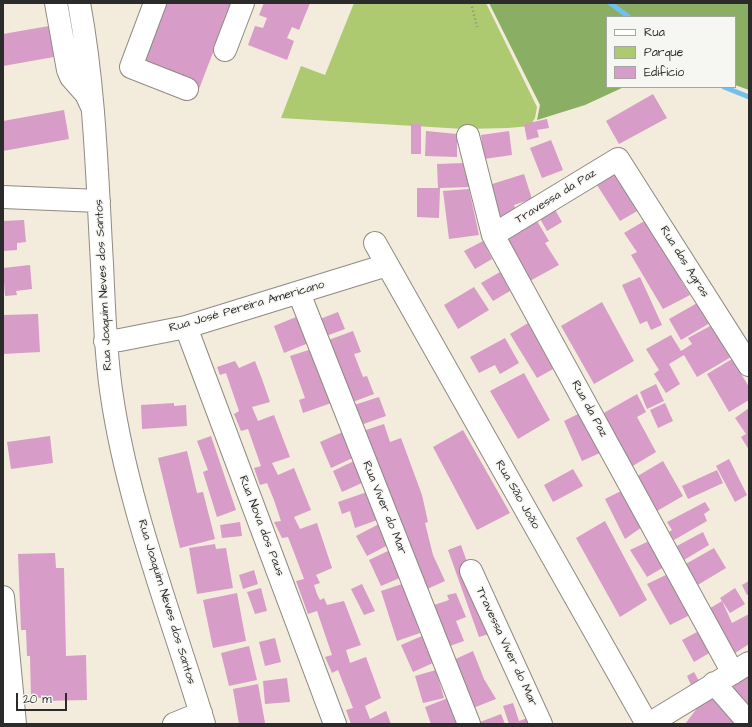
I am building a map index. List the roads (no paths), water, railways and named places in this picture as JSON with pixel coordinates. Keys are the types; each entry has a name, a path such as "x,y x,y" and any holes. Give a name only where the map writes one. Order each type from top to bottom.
{"street":[{"path":"56,3 68,70 71,77 86,94 94,112"},
{"name":"Rua Joaquim Neves dos Santos","path":"79,3 86,40 94,112 105,341 118,434 129,478 202,718"},
{"path":"155,3 131,67 187,89"},
{"path":"225,50 243,3"},
{"name":"Rua da Paz","path":"468,136 494,236 741,668"},
{"name":"Travessa da Paz","path":"494,236 618,159"},
{"name":"Rua das Agras","path":"618,159 749,365"},
{"path":"3,197 99,201"},
{"name":"Rua São João","path":"375,243 648,724"},
{"name":"Rua José Pereira Americano","path":"105,341 120,340 186,327 387,265"},
{"name":"Rua Viver do Mar","path":"299,293 469,724"},
{"name":"Rua Nova dos Paus","path":"186,327 336,724"},
{"name":"Travessa Viver do Mar","path":"471,571 541,724"},
{"path":"3,597 14,724"},
{"path":"648,724 741,668"},
{"path":"714,683 749,723"},
{"path":"174,724 202,718"}],"waterway":[{"path":"610,3 628,16"},
{"path":"726,88 749,97"}]}
